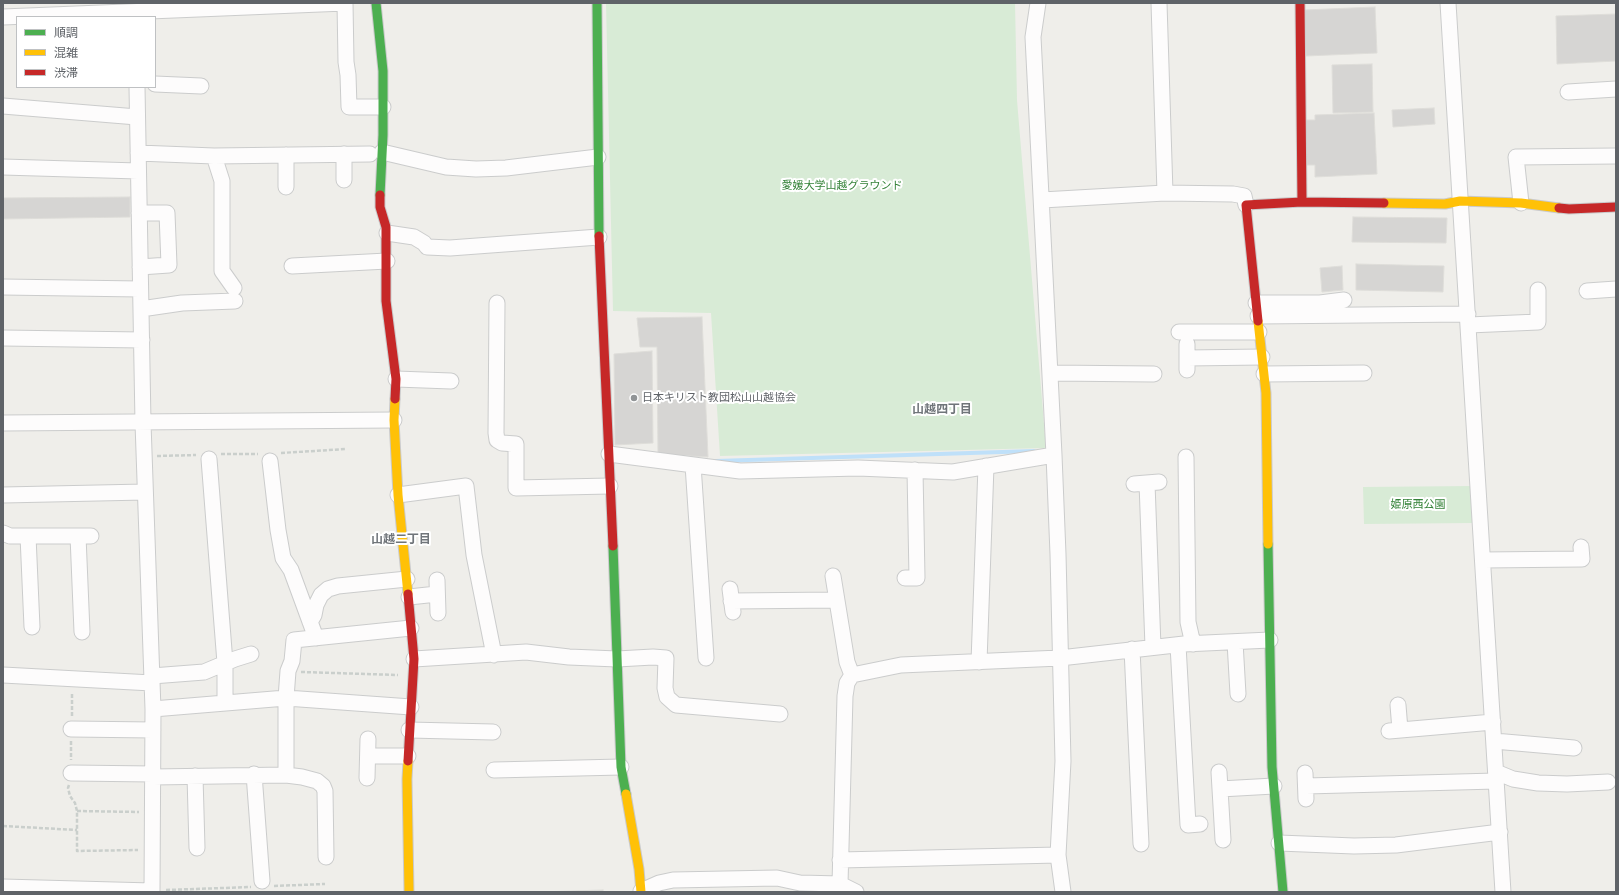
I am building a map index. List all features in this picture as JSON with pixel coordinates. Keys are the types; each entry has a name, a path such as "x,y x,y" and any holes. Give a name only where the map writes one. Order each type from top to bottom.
{"street":[{"path":"71,16 217,6 345,3 346,62 349,107 383,107"},
{"path":"376,3 383,71 383,107 376,153 380,176 380,207 387,233 386,301 396,379 394,420 398,495 414,659 408,756 409,892"},
{"path":"597,3 599,237 621,768 639,869 641,892 659,883 673,880 709,886 766,885 777,878 800,883 840,884 856,892"},
{"path":"1038,3 1033,37 1054,455 1063,761 1058,855 1063,892"},
{"path":"1159,3 1165,193"},
{"path":"1300,3 1302,202"},
{"path":"1448,3 1503,892"},
{"path":"3,17 16,17"},
{"path":"156,84 201,86"},
{"path":"3,887 152,892 151,850 153,709 142,423 142,340 137,88"},
{"path":"1568,92 1616,89"},
{"path":"3,106 137,117"},
{"path":"138,153 214,156 376,153 446,167 476,169 506,168 598,157"},
{"path":"344,154 344,180"},
{"path":"286,155 286,187"},
{"path":"141,309 235,294 216,263 222,181 214,156"},
{"path":"1521,203 1516,157 1616,156"},
{"path":"3,167 138,172"},
{"path":"1042,200 1165,193 1233,194 1244,196 1266,401 1272,759 1283,892"},
{"path":"1246,205 1302,202 1445,204 1460,201 1521,203 1569,209 1616,207"},
{"path":"139,213 167,213 169,265 140,266"},
{"path":"387,233 414,237 424,243 427,247 450,248 599,237"},
{"path":"292,266 387,262"},
{"path":"3,287 140,289"},
{"path":"1587,291 1616,289"},
{"path":"1257,310 1538,322 1538,290"},
{"path":"1257,310 1344,300"},
{"path":"497,303 496,434 497,440 502,443 516,444 516,488 610,486"},
{"path":"1259,332 1185,351 1262,357"},
{"path":"3,338 142,340"},
{"path":"1264,374 1364,372"},
{"path":"1050,373 1154,374"},
{"path":"396,379 451,380"},
{"path":"3,423 394,420"},
{"path":"609,454 740,471 858,468 953,472 1054,455"},
{"path":"209,456 225,663 225,703"},
{"path":"269,456 283,558 291,570 316,638"},
{"path":"1186,457 1188,622 1193,644"},
{"path":"693,465 706,658"},
{"path":"978,662 986,466"},
{"path":"905,578 917,578 914,470"},
{"path":"1147,483 1153,647"},
{"path":"398,495 466,486 474,555 494,654"},
{"path":"3,495 145,492"},
{"path":"3,533 10,536 85,536 82,632"},
{"path":"28,536 32,627"},
{"path":"1483,560 1582,559 1581,546"},
{"path":"832,576 847,662 852,675 848,683 845,696 840,884"},
{"path":"310,622 314,615 318,600 328,588 407,579"},
{"path":"409,596 437,587 438,613"},
{"path":"731,600 836,600"},
{"path":"286,775 286,698 288,671 292,661 294,640 411,628"},
{"path":"852,675 901,665 1060,658 1153,647 1270,640"},
{"path":"1235,642 1238,694"},
{"path":"1178,645 1188,825 1200,824"},
{"path":"1132,649 1141,844"},
{"path":"414,659 526,652 569,657 617,659 653,657 666,658 665,688 667,698 676,704 780,714"},
{"path":"3,675 73,679 152,680 204,672 251,654"},
{"path":"153,709 286,698 411,707"},
{"path":"1398,705 1395,731 1493,722"},
{"path":"71,729 152,730"},
{"path":"409,730 493,732"},
{"path":"367,778 368,739"},
{"path":"1494,741 1541,740 1574,748"},
{"path":"368,756 408,756"},
{"path":"494,770 621,768"},
{"path":"1219,772 1223,840"},
{"path":"71,773 195,776 254,774 302,777 317,782 323,786 325,791 326,857"},
{"path":"254,774 262,885"},
{"path":"195,776 197,848"},
{"path":"1306,786 1496,777 1538,783 1567,784 1608,782"},
{"path":"1220,789 1274,786"},
{"path":"1279,843 1354,846 1396,845 1500,832"},
{"path":"840,860 1058,855"}],"path":[{"path":"144,456 269,456 345,449"},
{"path":"288,671 325,674 413,675"},
{"path":"73,679 71,773 68,788 77,811 77,851 151,850"},
{"path":"77,811 152,812"},
{"path":"3,826 77,830"},
{"path":"152,892 262,885 325,884"}],"green space":[{"name":"愛媛大学山越グラウンド","path":"606,3 1015,3 1017,100 1046,448 720,456 711,313 613,311"},
{"name":"姫原西公園","path":"1472,486 1472,523 1364,524 1363,487"}],"building":[{"path":"1375,7 1377,53 1306,56 1304,10"},
{"path":"1616,14 1616,61 1557,64 1556,16"},
{"path":"1372,64 1373,112 1333,113 1332,65"},
{"path":"1434,108 1435,124 1393,127 1392,110"},
{"path":"1374,113 1377,174 1315,177 1315,165 1307,165 1305,120 1315,120 1315,115"},
{"path":"130,197 130,217 3,219 3,198"},
{"path":"1353,217 1447,218 1446,243 1352,242"},
{"path":"1356,264 1444,266 1443,292 1356,290"},
{"path":"1342,266 1343,290 1322,292 1320,268"},
{"path":"702,317 708,457 658,454 657,347 640,347 637,318"},
{"name":"日本キリスト教団松山山越協会","path":"652,351 653,443 615,445 614,354"},
{"path":"603,890 603,892 538,892"}],"waterway":[{"path":"716,461 1034,451"}],"traffic: fast":[{"path":"376,3 383,71 383,135 380,195"},
{"path":"597,3 599,236"},
{"path":"1268,544 1272,767 1283,892"},
{"path":"613,546 621,767 626,794"}],"traffic: slow":[{"path":"1384,203 1445,204 1460,201 1521,203 1559,208"},
{"path":"1258,321 1266,393 1268,544"},
{"path":"395,399 394,420 398,495 408,594"},
{"path":"408,761 409,892"},
{"path":"626,794 639,869 641,892"}],"traffic: jam":[{"path":"1300,3 1302,202"},
{"path":"380,195 380,207 386,227 386,301 396,379 395,399"},
{"path":"1258,321 1246,205 1302,202 1384,203"},
{"path":"1559,208 1616,207"},
{"path":"599,236 613,546"},
{"path":"408,594 414,659 408,761"}],"place":[{"name":"日本キリスト教団松山山越協会","path":"634,398"}],"district":[{"name":"山越四丁目","path":"942,410"},
{"name":"山越二丁目","path":"401,540"}]}
